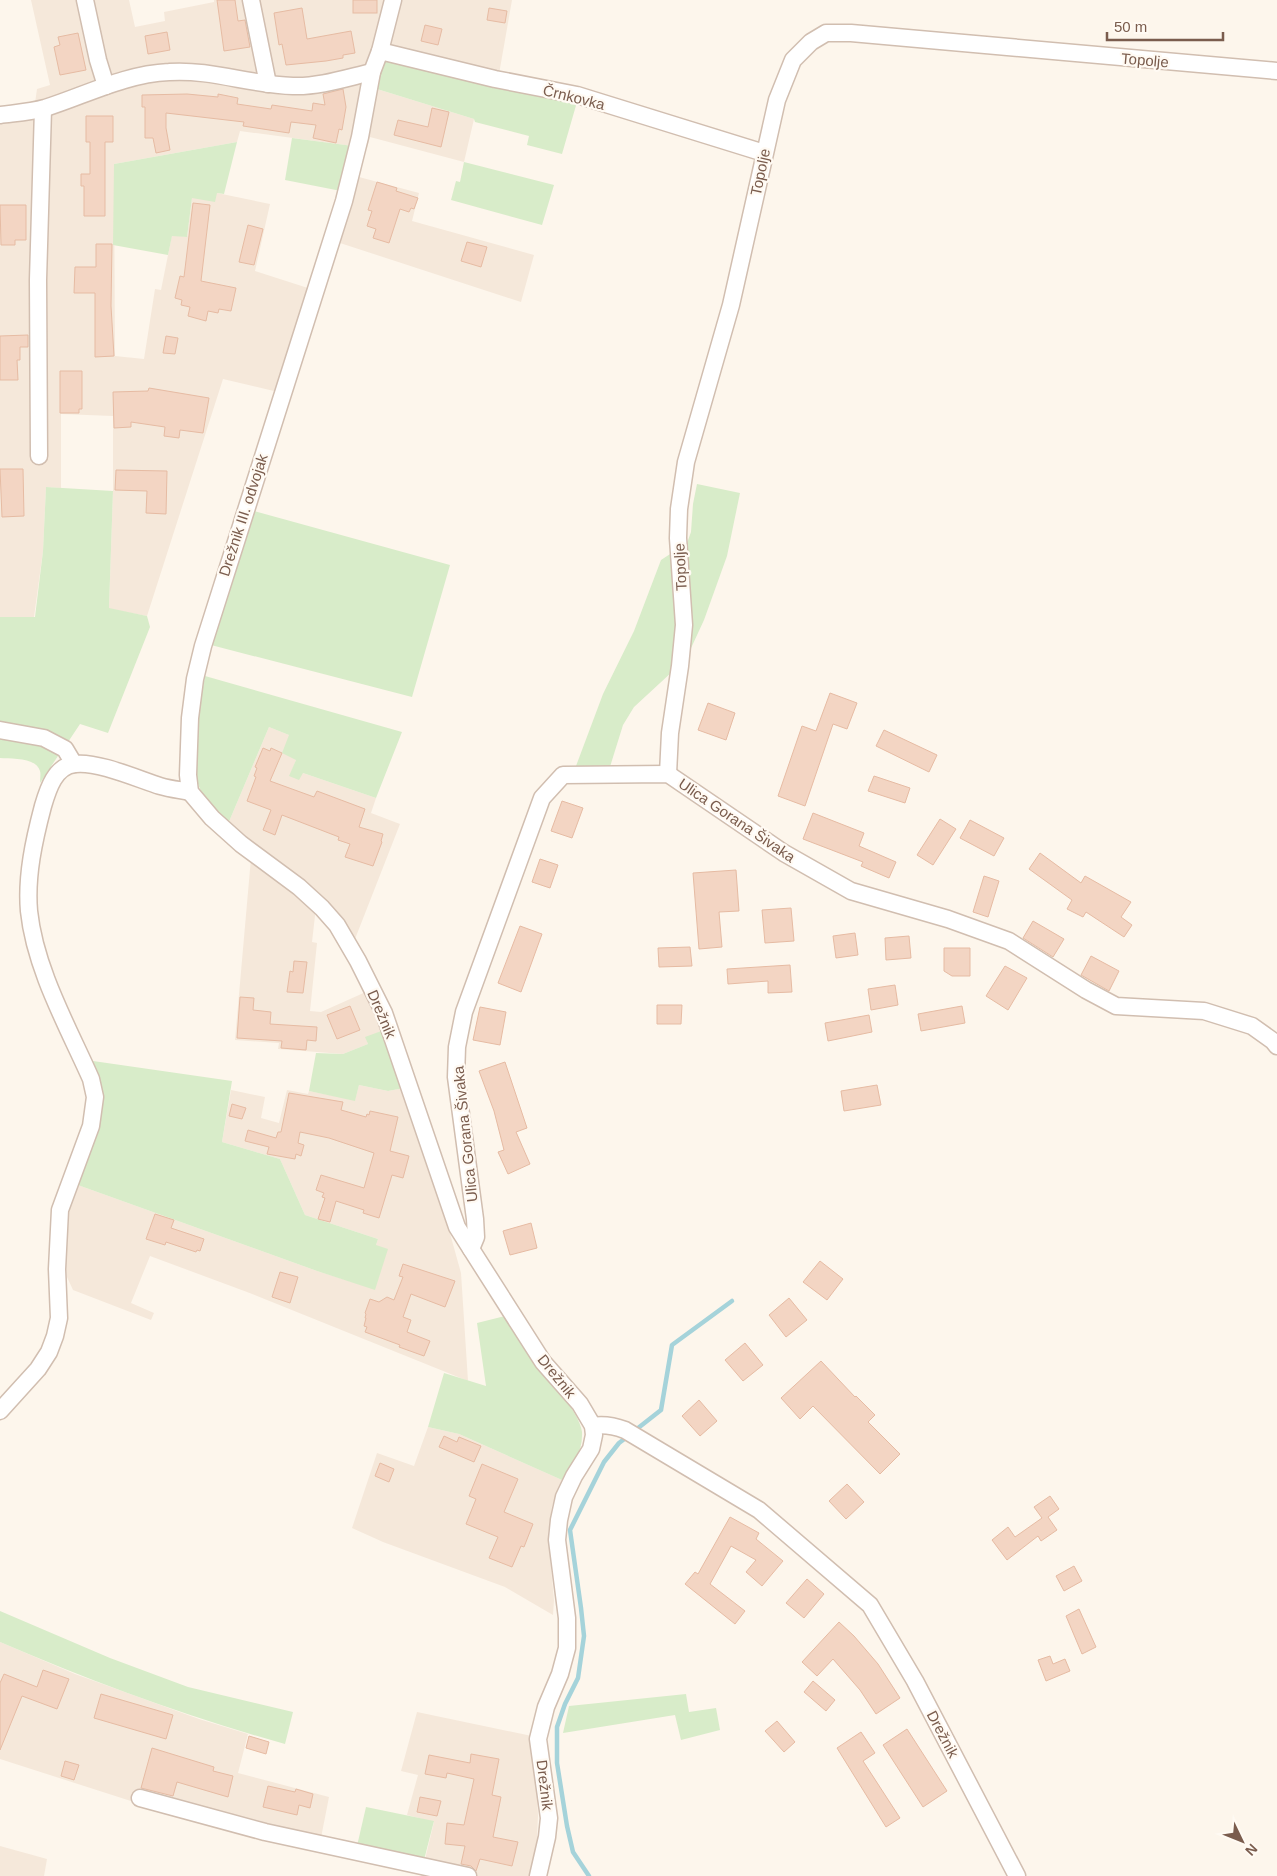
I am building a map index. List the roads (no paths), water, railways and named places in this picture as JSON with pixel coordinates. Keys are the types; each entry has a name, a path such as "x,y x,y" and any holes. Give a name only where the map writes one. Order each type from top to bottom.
{"street":[{"path":"85,0 98,60 106,86"},
{"path":"251,0 268,84"},
{"name":"Drežnik III. odvojak","path":"190,792 188,775 190,718 195,679 203,646 344,201 360,137 372,72 380,51 393,0"},
{"name":"Topolje","path":"668,774 670,732 684,624 678,538 686,462 731,305 777,100 793,60 811,42 826,33 851,33 1277,71"},
{"name":"Črnkovka","path":"380,51 495,79 577,95 764,154"},
{"path":"0,115 43,109 135,76 169,72 205,73 241,81 293,86 313,85 372,72"},
{"path":"39,456 38,280 43,109"},
{"path":"0,730 44,738 66,749 74,764"},
{"path":"0,1411 38,1368 49,1352 56,1336 60,1210 91,1126 95,1097 91,1079 38,958 29,911 29,881 35,837 46,794 55,775 74,764 88,764 161,786 190,792"},
{"name":"Ulica Gorana Šivaka","path":"471,1249 476,1237 456,1077 457,1048 464,1012 542,798 564,775 668,774 784,854 851,891 948,919 1009,941 1086,990 1116,1006 1204,1011 1252,1026 1277,1046"},
{"name":"Drežnik","path":"190,792 212,818 322,908 342,932 384,1013 457,1227 543,1362 580,1404 592,1426 594,1436 592,1449 574,1476 559,1520 557,1540 567,1618 567,1648 560,1674 546,1706 538,1739 549,1818 538,1876"},
{"name":"Drežnik","path":"592,1426 602,1424 626,1430 759,1510 870,1605 915,1681 1017,1876"},
{"path":"140,1798 265,1832 468,1876"}],"waterway":[{"path":"633,1432 661,1410 672,1345 732,1301"},
{"path":"589,1876 573,1852 557,1763 557,1727 565,1704 578,1678 584,1636 570,1530 604,1462 619,1443 627,1437"}]}
